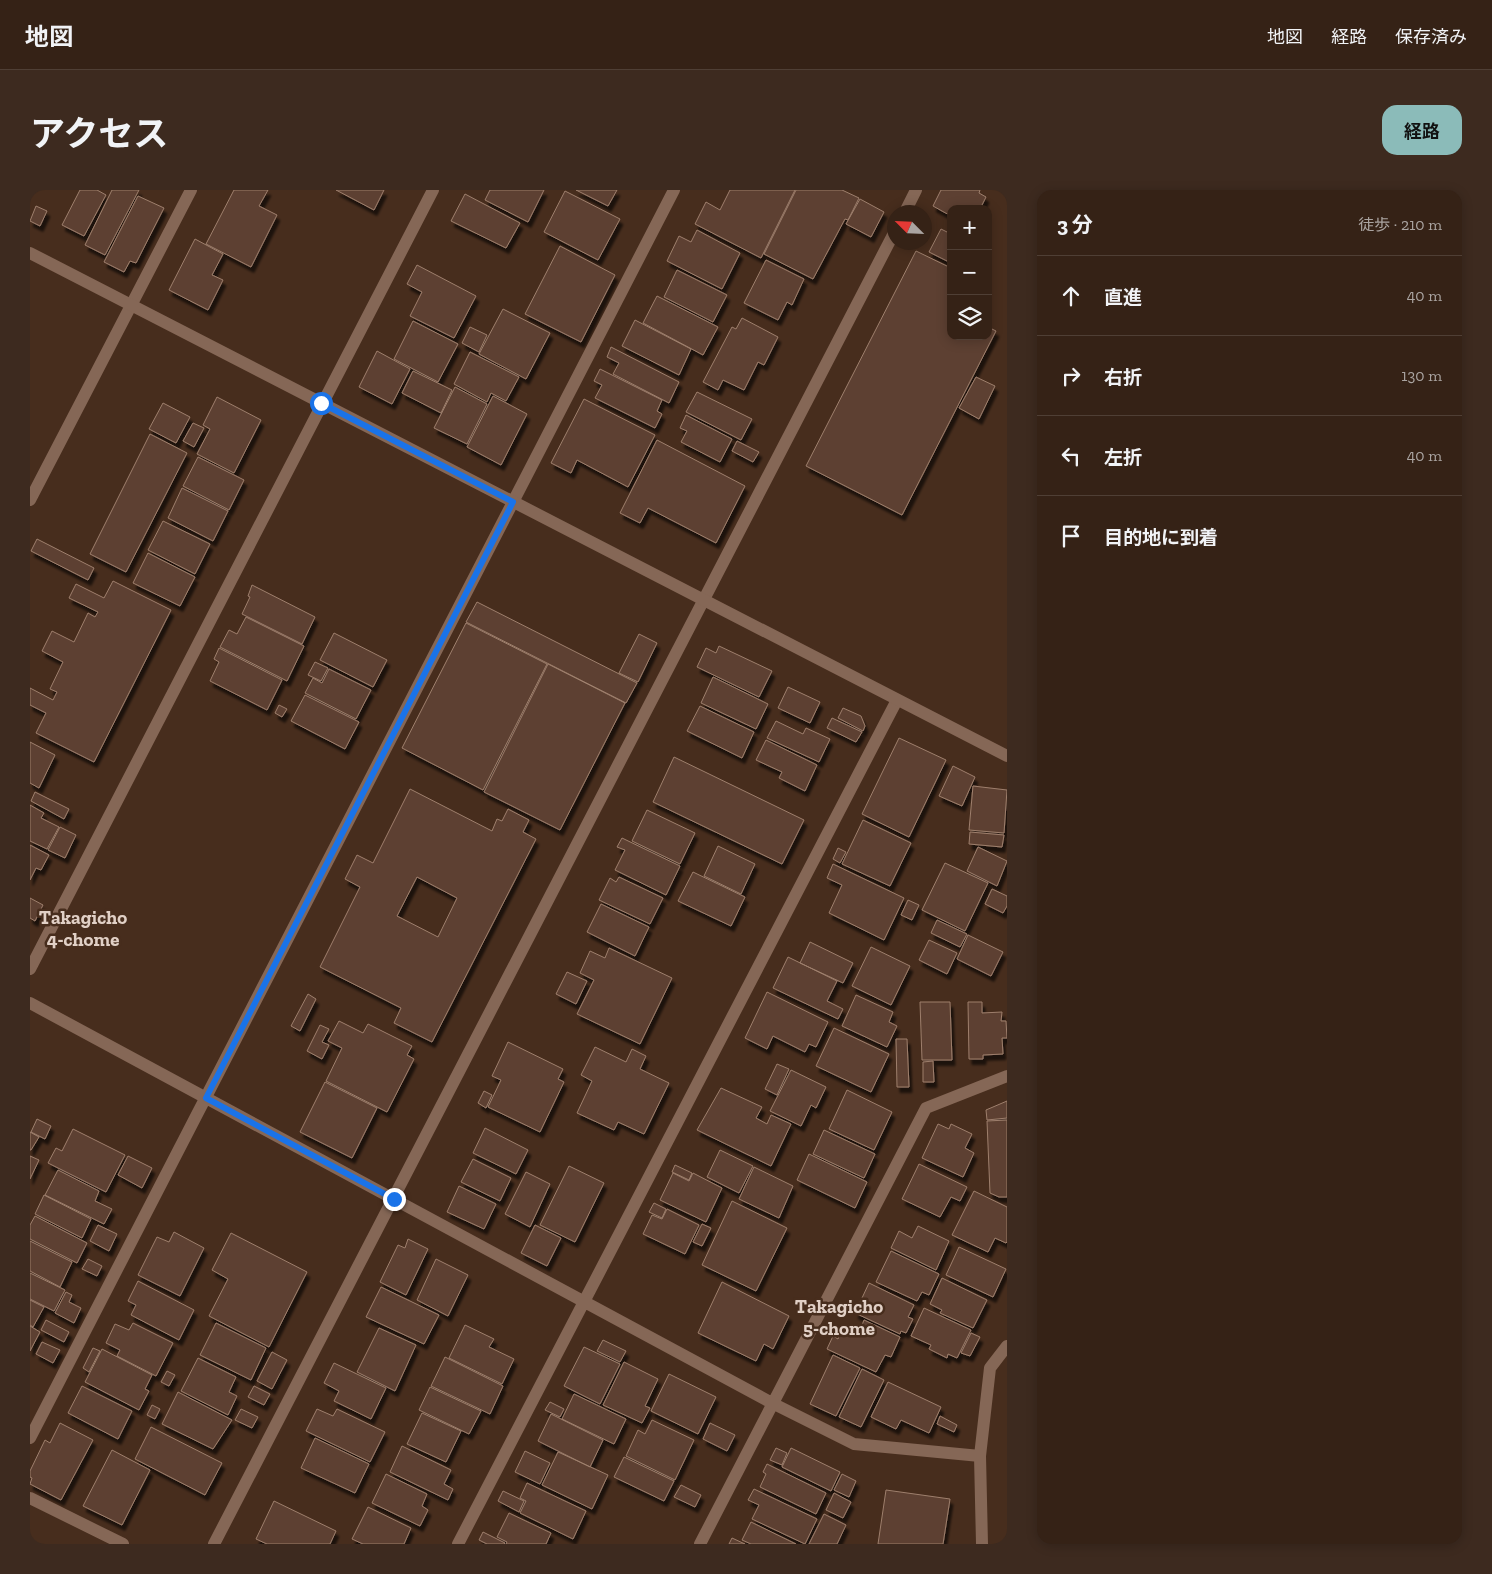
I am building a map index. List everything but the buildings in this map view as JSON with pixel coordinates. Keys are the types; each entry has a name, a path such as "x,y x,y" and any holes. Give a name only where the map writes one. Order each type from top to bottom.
{"street":[{"path":"30,500 191,190"},
{"path":"30,969 321,403 433,190"},
{"path":"30,1438 674,190"},
{"path":"908,205 916,190"},
{"path":"214,1544 705,601 887,247"},
{"path":"30,253 1007,756"},
{"path":"458,1544 898,700"},
{"path":"30,1003 772,1403 854,1444 980,1456"},
{"path":"700,1544 926,1108 1007,1076"},
{"path":"982,1544 980,1456 990,1368 1007,1346"},
{"path":"30,1498 123,1544"}],"district":[{"name":"Takagicho 4-chome","path":"83,928"},
{"name":"Takagicho 5-chome","path":"839,1317"}],"route":[{"path":"321,403 513,502 206,1098 394,1199"}]}
